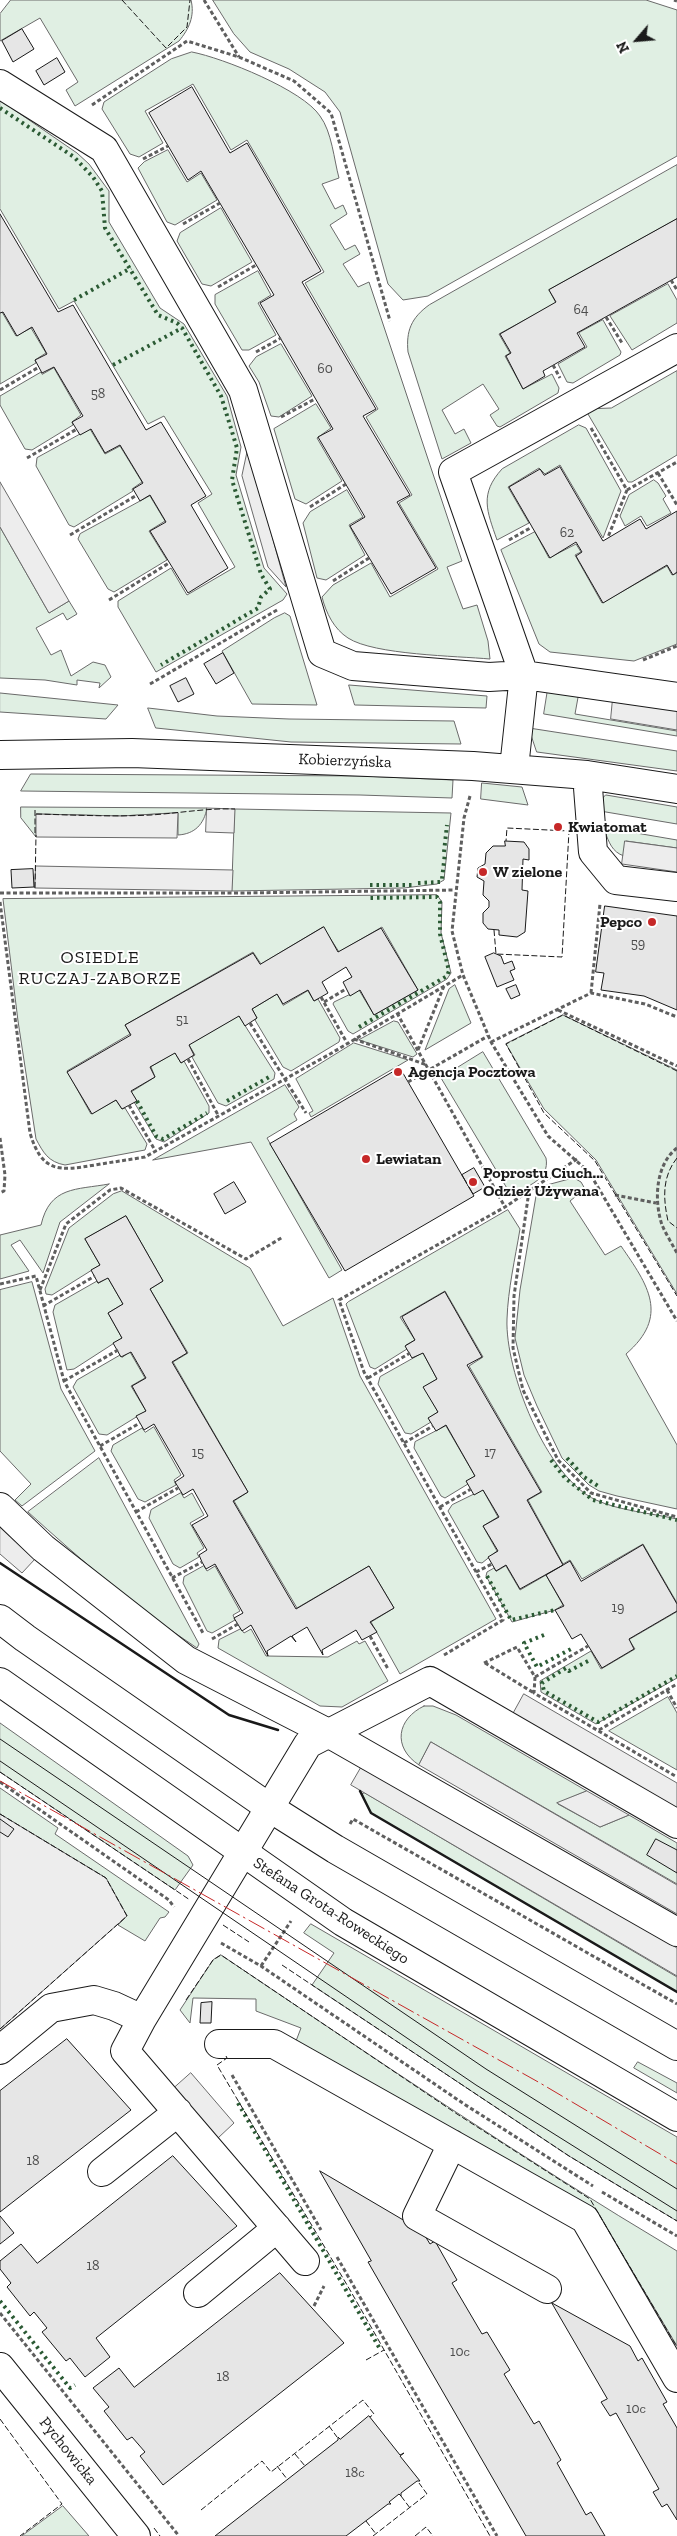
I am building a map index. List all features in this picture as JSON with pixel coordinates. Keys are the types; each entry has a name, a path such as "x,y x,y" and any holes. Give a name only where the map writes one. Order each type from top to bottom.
{"street":[{"path":"0,84 104,149 243,390 322,653 353,666 489,677 524,675 677,697"},
{"path":"514,768 524,675 453,472 677,348"},
{"name":"Kobierzyńska","path":"4,753 132,753 514,768 587,775 677,789"},
{"path":"587,775 592,852 616,880 677,887"},
{"path":"0,1507 43,1548 186,1660 330,1734 677,1932"},
{"path":"0,1618 25,1638 270,1808 335,1849 677,2046"},
{"path":"305,2260 125,2051 142,2019 308,1744 430,1681 677,1824"},
{"name":"Stefana Grota-Roweckiego","path":"0,1682 242,1853 385,1948 677,2116"},
{"path":"0,2050 51,2008 94,2000 114,2006 142,2019"},
{"path":"224,2057 274,2044 585,2219 677,2378"},
{"path":"102,2172 178,2112"},
{"path":"452,2144 417,2216 547,2289"},
{"path":"198,2293 277,2228"},
{"name":"Pychowicka","path":"0,2367 136,2536"}],"path":[{"path":"204,0 239,57"},
{"path":"91,106 187,41 239,57 294,81 330,113 390,321"},
{"path":"137,162 168,146"},
{"path":"174,229 220,203"},
{"path":"210,292 256,266"},
{"path":"671,280 677,290"},
{"path":"606,317 626,348"},
{"path":"249,357 280,338"},
{"path":"0,390 39,368"},
{"path":"276,421 315,399"},
{"path":"588,423 627,490"},
{"path":"27,458 77,429"},
{"path":"608,537 627,490 677,462"},
{"path":"658,473 677,505"},
{"path":"302,512 346,484"},
{"path":"70,535 136,495"},
{"path":"502,543 532,527"},
{"path":"325,586 369,558"},
{"path":"110,600 169,563"},
{"path":"150,684 281,608"},
{"path":"635,663 677,646"},
{"path":"468,807 464,818 454,890 452,931 463,975 491,1042 548,1136 577,1159 589,1172 677,1321"},
{"path":"0,893 243,893 454,890"},
{"path":"590,993 601,899"},
{"path":"0,902 30,1133 35,1150 47,1163 64,1170 145,1157 156,1152 463,975"},
{"path":"418,1050 444,985"},
{"path":"324,1002 346,989"},
{"path":"491,1042 590,993 645,1004 677,1017"},
{"path":"321,997 347,1043"},
{"path":"558,1010 677,1066"},
{"path":"397,1013 428,1065 505,1207"},
{"path":"250,1023 286,1078 306,1113"},
{"path":"408,1082 488,1036"},
{"path":"353,1038 428,1065"},
{"path":"188,1059 218,1115"},
{"path":"129,1105 156,1152"},
{"path":"0,1138 6,1175 4,1191 0,1193"},
{"path":"677,1148 671,1153 660,1173 656,1203 662,1226 677,1253"},
{"path":"437,1659 503,1620 368,1378 339,1300 505,1207 577,1159"},
{"path":"40,1291 66,1224 110,1190 121,1188 246,1259 283,1237"},
{"path":"529,1191 514,1296 513,1348 523,1390 558,1460 591,1493 677,1516"},
{"path":"615,1195 656,1203"},
{"path":"0,1284 36,1276 64,1381 207,1641 238,1624"},
{"path":"43,1306 95,1276"},
{"path":"64,1381 118,1350"},
{"path":"368,1378 410,1353"},
{"path":"100,1446 140,1423"},
{"path":"404,1443 433,1426"},
{"path":"136,1512 178,1488"},
{"path":"440,1506 471,1489"},
{"path":"172,1578 202,1562"},
{"path":"476,1572 492,1564"},
{"path":"370,1636 391,1675"},
{"path":"535,1677 588,1646"},
{"path":"534,1693 535,1677 517,1647 484,1663 534,1693 677,1777"},
{"path":"598,1730 677,1684"},
{"path":"667,1690 677,1708"},
{"path":"0,1782 169,1900 178,1913"},
{"path":"346,1832 353,1819 677,2004"},
{"path":"261,1966 306,1896"},
{"path":"218,1941 261,1966 464,2104 677,2236"},
{"path":"224,2057 323,2233"},
{"path":"333,2251 497,2536"},
{"path":"0,2313 179,2536"}],"green space":[{"path":"11,0 191,0 192,17 186,32 179,41 75,106 66,90 78,82 40,18 0,41 0,14"},
{"path":"213,0 646,0 677,10 677,156 428,296 403,300 388,284 340,112 325,92 289,69 250,52 234,34"},
{"path":"192,52 242,68 280,86 311,106 324,123 330,138 339,178 322,184 335,209 343,205 347,214 330,225 345,250 355,245 360,254 343,264 358,287 369,282 462,561 447,567 463,609 477,605 488,641 490,659 437,656 360,644 343,634 328,615 322,597 333,585 371,563 390,597 438,569 399,503 412,495 366,417 378,409 305,283 324,272 247,140 231,150 193,84 145,111 163,143 139,157 130,154 102,109 104,102 171,59"},
{"path":"0,100 77,153 89,164 109,191 109,222 160,308 184,324 227,396 241,447 236,475 264,568 287,594 283,600 156,672 118,607 118,601 171,568 187,595 235,567 198,503 212,494 164,416 148,424 74,301 59,309 0,209"},
{"path":"168,150 187,182 201,173 217,200 175,225 167,222 138,168 144,162"},
{"path":"677,165 677,219 549,290 556,303 499,334 510,353 505,356 523,389 552,374 559,388 558,393 500,427 497,426 490,415 499,409 483,384 442,410 455,434 464,429 471,443 442,459 408,352 409,331 414,320 429,305"},
{"path":"221,208 252,262 211,286 202,284 177,241 180,233"},
{"path":"258,271 271,295 258,303 276,335 249,350 242,350 215,304 215,295"},
{"path":"668,284 677,300 677,323 632,350 610,316"},
{"path":"2,312 16,336 31,328 46,353 35,360 36,363 0,384 0,314"},
{"path":"603,320 621,352 620,355 573,383 567,382 558,364 587,347 579,333"},
{"path":"281,344 312,396 279,417 271,416 259,382 249,366 256,357"},
{"path":"54,368 81,415 72,422 73,425 32,450 25,449 0,405 0,396 41,372 42,374"},
{"path":"677,371 677,455 632,482 628,482 585,409 611,408"},
{"path":"316,404 331,428 317,438 342,481 306,504 295,499 274,429"},
{"path":"579,425 586,428 621,491 603,538 560,465 545,474 539,468 508,487 529,523 497,540 490,520 487,503 490,487 495,478 502,469"},
{"path":"90,429 105,454 120,446 142,482 132,489 133,491 74,527 69,525 36,466 37,458"},
{"path":"654,480 666,496 663,499 671,513 647,526 641,516 625,526 620,516 629,495"},
{"path":"347,490 363,517 349,525 365,555 326,580 317,578 303,523 310,512"},
{"path":"150,496 165,521 149,531 167,560 114,592 108,589 78,539 80,534"},
{"path":"0,527 49,613 69,601 77,614 67,620 63,613 36,628 51,655 61,650 71,676 93,662 105,665 111,677 99,688 100,683 77,680 77,685 45,680 0,678"},
{"path":"535,532 549,558 576,544 581,552 575,555 602,603 667,566 672,575 677,573 677,644 634,661 550,652 539,644 501,550"},
{"path":"285,613 290,616 317,705 252,704 222,651"},
{"path":"349,685 487,696 486,708 355,705"},
{"path":"548,689 579,692 575,714 677,731 677,736 544,714"},
{"path":"0,693 118,705 106,719 0,712"},
{"path":"148,708 217,716 454,721 461,744 291,742 156,728"},
{"path":"529,728 677,751 677,771 537,752"},
{"path":"31,774 362,776 453,780 452,798 360,795 21,791"},
{"path":"482,783 522,787 528,805 481,799"},
{"path":"606,795 677,807 677,824 600,811 602,799"},
{"path":"21,807 207,808 204,819 198,827 189,833 178,835 178,813 121,816 37,814 36,837 21,818"},
{"path":"235,809 451,813 444,880 437,884 404,888 232,891"},
{"path":"607,828 677,840 677,848 626,841 624,856 612,846 605,832"},
{"path":"437,895 442,902 441,933 451,973 447,979 353,1034 348,1031 333,1004 334,1002 359,990 374,1015 418,990 382,927 339,952 323,927 261,964 253,952 125,1025 130,1034 67,1071 91,1114 116,1100 122,1109 125,1108 147,1144 145,1150 65,1165 54,1162 41,1148 36,1139 18,1021 3,899"},
{"path":"455,985 471,1023 425,1050 449,989"},
{"path":"308,991 314,1001 318,999 340,1038 339,1042 291,1071 283,1067 255,1020 257,1018 252,1009 277,994 283,1005"},
{"path":"563,1015 677,1070 677,1294 596,1160 544,1109 506,1044"},
{"path":"239,1016 275,1073 274,1079 226,1106 218,1103 192,1057 195,1055 189,1045"},
{"path":"394,1021 398,1022 417,1054 413,1057 359,1040"},
{"path":"354,1043 408,1060 311,1117 309,1113 313,1111 296,1079"},
{"path":"483,1052 546,1158 546,1166 541,1177 511,1195 441,1078"},
{"path":"175,1053 181,1063 184,1061 209,1106 209,1113 164,1142 156,1139 134,1102 137,1101 131,1092 155,1077 151,1067"},
{"path":"285,1085 299,1107 294,1114 297,1120 267,1138 342,1270 329,1278 251,1142 153,1160"},
{"path":"574,1178 581,1182 585,1189 570,1201 605,1255 621,1246 646,1287 651,1313 648,1327 640,1340 626,1354 677,1445 677,1509 617,1496 599,1491 589,1485 562,1458 524,1375 515,1338 520,1290 536,1196 544,1186"},
{"path":"109,1184 60,1222 43,1273 20,1240 11,1245 29,1271 0,1279 0,1235 41,1225 45,1212 51,1203 58,1196 66,1192"},
{"path":"122,1191 250,1268 283,1326 333,1298 360,1376 496,1619 400,1674 371,1622 394,1608 369,1566 297,1608 234,1501 248,1492 173,1362 188,1353 150,1289 163,1281 126,1216 85,1239 100,1265 52,1295 46,1294 45,1289 69,1228 113,1194"},
{"path":"508,1210 520,1229 509,1296 508,1341 521,1393 532,1420 545,1446 561,1469 578,1488 605,1504 677,1519 677,1603 643,1544 582,1579 570,1560 563,1564 528,1500 542,1492 469,1366 483,1357 445,1291 400,1317 415,1340 406,1345 407,1349 375,1369 370,1367 346,1304"},
{"path":"108,1278 123,1304 108,1313 122,1338 74,1369 67,1370 53,1312 55,1305 97,1281 98,1283"},
{"path":"32,1282 61,1389 95,1451 22,1506 15,1500 31,1484 0,1451 0,1290"},
{"path":"130,1352 145,1378 131,1386 146,1411 107,1435 99,1434 73,1387 77,1380 120,1355 122,1357"},
{"path":"423,1353 437,1379 424,1387 438,1412 429,1418 431,1422 411,1434 405,1433 378,1384 380,1377"},
{"path":"446,1426 475,1476 467,1481 468,1484 445,1498 441,1496 414,1448 415,1442"},
{"path":"154,1427 181,1475 174,1480 176,1485 145,1502 138,1499 111,1451 113,1445 142,1428 145,1432"},
{"path":"99,1458 199,1644 197,1648 152,1617 68,1548 28,1512"},
{"path":"483,1490 498,1517 483,1526 497,1551 482,1563 477,1562 448,1511 452,1505"},
{"path":"181,1493 184,1498 192,1493 204,1515 190,1523 204,1548 197,1553 199,1557 180,1568 173,1564 149,1518 151,1510"},
{"path":"204,1566 207,1571 215,1566 240,1611 233,1615 235,1620 212,1633 207,1631 183,1583 184,1577"},
{"path":"506,1566 520,1590 546,1575 563,1605 555,1610 512,1622 486,1576 487,1572 494,1568 496,1571"},
{"path":"677,1612 677,1678 596,1724 541,1692 540,1681 591,1651 601,1669 635,1649 629,1640"},
{"path":"241,1629 244,1633 251,1629 266,1656 328,1657 357,1641 359,1644 365,1641 388,1681 342,1707 320,1706 218,1648 219,1640"},
{"path":"668,1697 677,1713 677,1770 609,1731"},
{"path":"424,1706 433,1706 456,1715 587,1791 558,1804 600,1827 629,1815 677,1843 677,1884 431,1742 419,1765 410,1758 405,1750 401,1734 408,1718"},
{"path":"0,1723 188,1856 193,1865 175,1890 0,1772"},
{"path":"0,1788 58,1828 55,1834 169,1912 165,1917 160,1918 145,1941 118,1925 127,1916 106,1878 0,1814"},
{"path":"365,1793 677,1977 677,1992 371,1813 362,1794"},
{"path":"311,1924 677,2137 677,2221 569,2156 312,1985 334,1953 304,1933"},
{"path":"221,1955 504,2143 677,2251 677,2346 603,2222 584,2206 296,2041 301,2028 256,2011 256,1999 193,1998 190,2023 180,2010 213,1960"},
{"path":"638,2062 677,2083 677,2093 634,2068"},
{"path":"63,2506 89,2536 22,2536"}],"shaded area":[{"path":"248,448 286,587 268,567 242,476"},
{"path":"0,482 69,601 49,613 0,527"},
{"path":"613,698 677,709 677,730 611,719"},
{"path":"207,808 235,809 234,833 206,832"},
{"path":"178,813 177,838 36,837 36,814 121,816"},
{"path":"625,841 677,848 677,872 622,864"},
{"path":"36,866 233,870 232,891 35,888"},
{"path":"0,1525 35,1559 22,1573 0,1554"},
{"path":"524,1694 677,1783 677,1810 513,1714"},
{"path":"431,1742 677,1885 677,1914 419,1765"},
{"path":"362,1766 677,1948 677,1976 351,1785"},
{"path":"587,1791 629,1815 600,1827 557,1803"},
{"path":"0,1814 106,1878 127,1916 0,2029"},
{"path":"191,2073 234,2123 218,2138 173,2089"}],"building":[{"path":"22,29 34,49 13,62 2,41"},
{"path":"57,58 65,72 44,85 36,71"},
{"path":"192,87 230,153 247,143 321,271 302,282 376,409 363,416 410,495 397,502 436,568 391,594 350,526 365,517 318,437 333,429 260,303 274,295 201,171 188,180 149,113"},
{"path":"0,214 58,312 73,305 146,430 161,422 206,496 191,505 228,568 188,593 150,531 166,522 150,495 140,501 133,489 143,483 120,445 105,453 91,429 80,435 72,422 83,416 54,367 42,373 35,360 47,354 32,327 17,336 3,312 0,313"},
{"path":"677,219 677,277 577,333 585,347 543,371 545,376 523,389 506,356 511,353 500,334 556,302 549,290"},
{"path":"560,467 603,541 640,519 646,529 677,511 677,572 673,575 667,565 603,603 576,556 582,552 576,542 550,558 509,487 540,469 544,475"},
{"path":"223,653 234,673 216,684 204,664"},
{"path":"186,678 194,694 178,702 170,686"},
{"path":"505,841 524,842 529,849 529,860 523,859 522,890 528,891 525,932 517,937 499,935 499,930 488,929 483,923 483,913 489,907 489,901 483,895 484,881 477,877 478,868 485,864 486,853 493,846 505,846"},
{"path":"33,869 34,887 12,888 11,870"},
{"path":"605,906 677,916 677,1010 644,996 601,990 604,973 596,972"},
{"path":"324,927 338,952 381,928 418,990 374,1015 360,990 350,996 343,982 352,977 346,967 322,982 328,993 314,1001 308,990 283,1004 277,994 252,1009 257,1018 245,1026 239,1016 189,1045 194,1055 181,1063 175,1053 150,1067 155,1077 131,1091 137,1101 122,1109 116,1100 92,1114 67,1072 131,1035 125,1025 253,953 260,964"},
{"path":"494,953 501,956 504,964 512,961 515,969 510,971 514,980 497,987 485,957"},
{"path":"516,985 520,995 511,999 506,989"},
{"name":"Lewiatan","path":"400,1068 474,1196 345,1271 270,1144"},
{"path":"474,1168 485,1187 473,1194 462,1175"},
{"path":"234,1182 246,1202 225,1214 214,1194"},
{"path":"126,1216 163,1281 150,1289 187,1353 172,1362 248,1492 233,1501 296,1609 369,1566 394,1608 370,1622 377,1632 362,1640 356,1630 322,1650 323,1655 307,1627 292,1636 296,1642 291,1636 267,1651 268,1656 251,1625 242,1631 234,1618 243,1613 215,1564 206,1569 199,1555 207,1550 192,1525 208,1516 193,1489 183,1495 175,1482 184,1476 154,1424 144,1430 136,1416 146,1411 132,1386 146,1378 131,1352 121,1357 113,1343 122,1338 108,1313 123,1304 108,1278 98,1283 91,1270 100,1265 85,1239"},
{"path":"445,1292 482,1357 467,1365 541,1492 527,1500 563,1565 520,1589 506,1565 496,1571 488,1557 498,1551 483,1526 499,1517 483,1490 474,1495 466,1481 475,1476 446,1425 436,1431 428,1418 438,1412 423,1387 437,1379 423,1353 412,1358 405,1346 415,1340 402,1317"},
{"path":"643,1545 677,1604 677,1611 629,1639 634,1649 602,1668 581,1634 572,1639 555,1610 564,1606 546,1575 570,1561 581,1581"},
{"path":"0,1819 14,1829 8,1837 0,1832"},
{"path":"656,1839 677,1850 677,1873 647,1855"},
{"path":"212,2002 211,2023 200,2023 201,2003"},
{"path":"67,2039 131,2110 0,2212 0,2091"},
{"path":"173,2156 237,2226 96,2338 110,2357 85,2377 70,2358 66,2361 42,2332 47,2328 34,2312 30,2316 7,2287 11,2283 0,2269 0,2261 21,2244 37,2263"},
{"path":"320,2171 422,2231 430,2244 435,2241 457,2280 452,2283 482,2334 487,2332 510,2370 504,2374 534,2424 539,2421 561,2460 557,2463 586,2515 591,2512 605,2536 526,2536 368,2262 371,2261"},
{"path":"0,2216 14,2233 0,2244"},
{"path":"280,2273 344,2343 163,2485 140,2456 145,2452 132,2437 127,2440 104,2411 109,2407 93,2388 119,2368 134,2387"},
{"path":"552,2303 630,2346 638,2361 642,2358 667,2402 663,2404 677,2428 677,2520 667,2504 662,2507 653,2492 659,2489 616,2413 610,2416 601,2402 607,2399"},
{"path":"369,2416 400,2455 404,2453 400,2456 420,2481 417,2481 401,2493 401,2496 399,2494 389,2502 391,2504 388,2504 346,2536 215,2536 338,2440 338,2437 340,2439"}],"tram line":[{"path":"0,1739 486,2069 677,2189"},
{"path":"0,1761 476,2085 677,2211"}],"hedge":[{"path":"0,108 74,157 93,177 102,191 105,228 158,315 177,323 182,328 221,396 237,448 232,480 261,574 270,589 261,597 258,608 161,665"},
{"path":"74,300 131,268"},
{"path":"113,365 182,328"},
{"path":"444,852 447,825"},
{"path":"418,883 440,882 445,853"},
{"path":"370,885 415,885"},
{"path":"359,1027 447,976 449,971 440,934 440,902 437,897 368,898"},
{"path":"227,1101 269,1077"},
{"path":"137,1101 156,1136 163,1139 207,1113"},
{"path":"567,1458 584,1477 598,1486"},
{"path":"551,1460 565,1478 593,1500 677,1520"},
{"path":"487,1576 511,1620 555,1610"},
{"path":"544,1635 524,1643 537,1667 571,1649"},
{"path":"588,1661 569,1671 566,1668 542,1683 544,1691 598,1722 677,1676"},
{"path":"238,2103 380,2349"},
{"path":"0,2301 70,2388 75,2385"}],"fence":[{"path":"122,0 166,48 187,27 190,0"},
{"path":"35,808 35,833"},
{"path":"36,814 137,816 235,809"},
{"path":"494,930 496,954 562,957 569,831 507,828 506,841"},
{"path":"35,888 36,835"},
{"path":"677,1071 563,1015 506,1044 544,1113 595,1161 677,1296"},
{"path":"677,1158 672,1165 665,1188 668,1221 677,1228"},
{"path":"0,1772 190,1900"},
{"path":"0,1814 106,1878 127,1916 0,2029"},
{"path":"223,1925 249,1942"},
{"path":"186,2000 213,1960 221,1955 457,2114 590,2199 677,2347"},
{"path":"282,1965 569,2156 677,2221"},
{"path":"226,2056 227,2058 217,2065 350,2290 490,2536"},
{"path":"366,2360 384,2350"},
{"path":"201,2510 262,2461 271,2472 363,2400 374,2414 370,2417"},
{"path":"0,2419 62,2504 20,2536"},
{"path":"329,2426 337,2437"},
{"path":"295,2454 305,2466"},
{"path":"277,2466 287,2479"},
{"path":"373,2536 427,2494 419,2483"},
{"path":"401,2496 410,2508"},
{"path":"366,2521 376,2534"},
{"path":"415,2536 426,2527 433,2536"},
{"path":"154,2528 160,2536"}],"wall":[{"path":"0,1563 229,1715 278,1730"},
{"path":"360,1791 371,1813 677,1992"}],"power":[{"path":"0,1781 540,2083 677,2164"}],"place":[{"name":"Kwiatomat","path":"558,827"},
{"name":"W zielone","path":"483,872"},
{"name":"Pepco","path":"652,922"},
{"name":"Agencja Pocztowa","path":"398,1072"},
{"name":"Lewiatan","path":"366,1159"},
{"name":"Poprostu Ciuch... Odzież Używana","path":"473,1182"}],"district":[{"name":"OSIEDLE RUCZAJ-ZABORZE","path":"100,968"}]}
